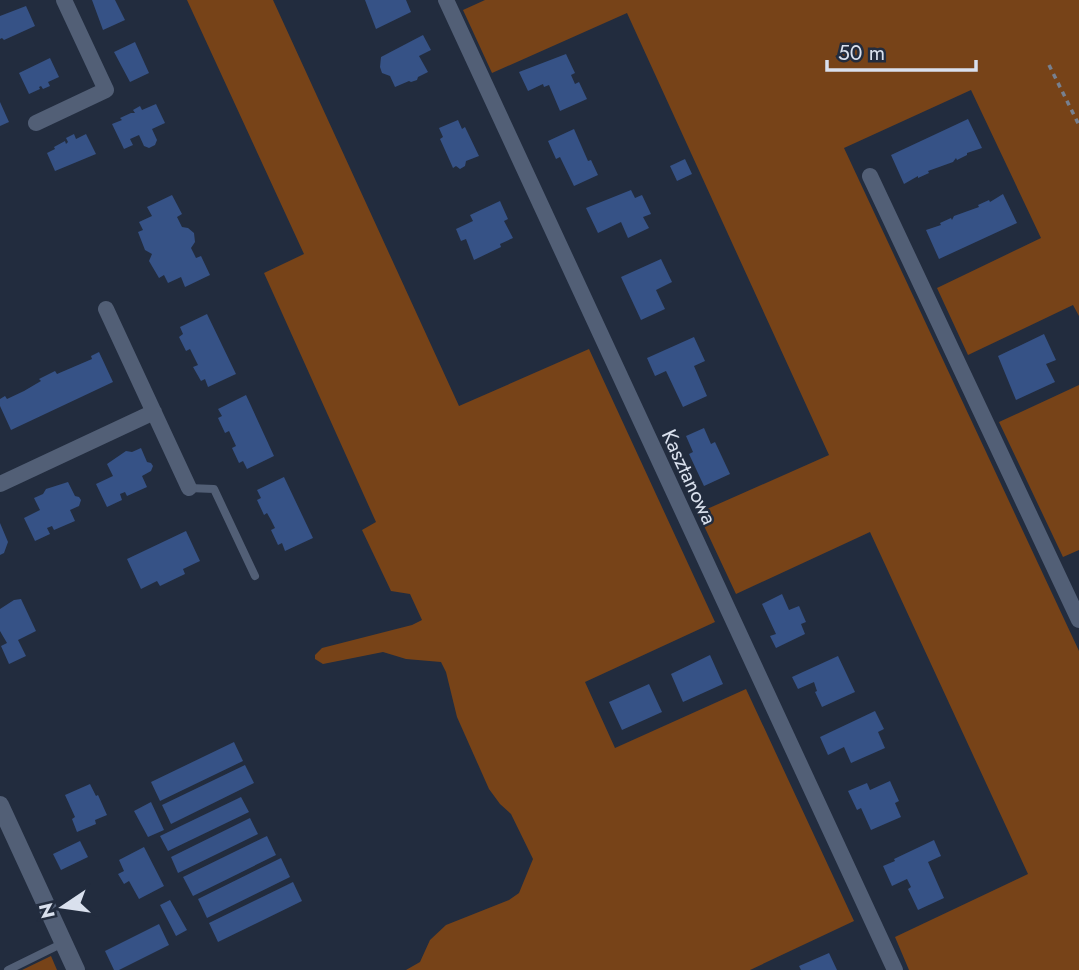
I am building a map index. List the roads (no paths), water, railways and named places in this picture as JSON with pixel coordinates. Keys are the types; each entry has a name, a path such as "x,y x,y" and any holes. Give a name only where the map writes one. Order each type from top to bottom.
{"street":[{"path":"36,123 106,90 64,0"},
{"name":"Kasztanowa","path":"446,0 895,970"},
{"path":"870,176 1079,620"},
{"path":"106,309 189,488"},
{"path":"0,484 154,412"},
{"path":"0,805 76,970"}],"lane":[{"path":"189,488 214,489 255,576"},
{"path":"8,970 63,943"}]}
